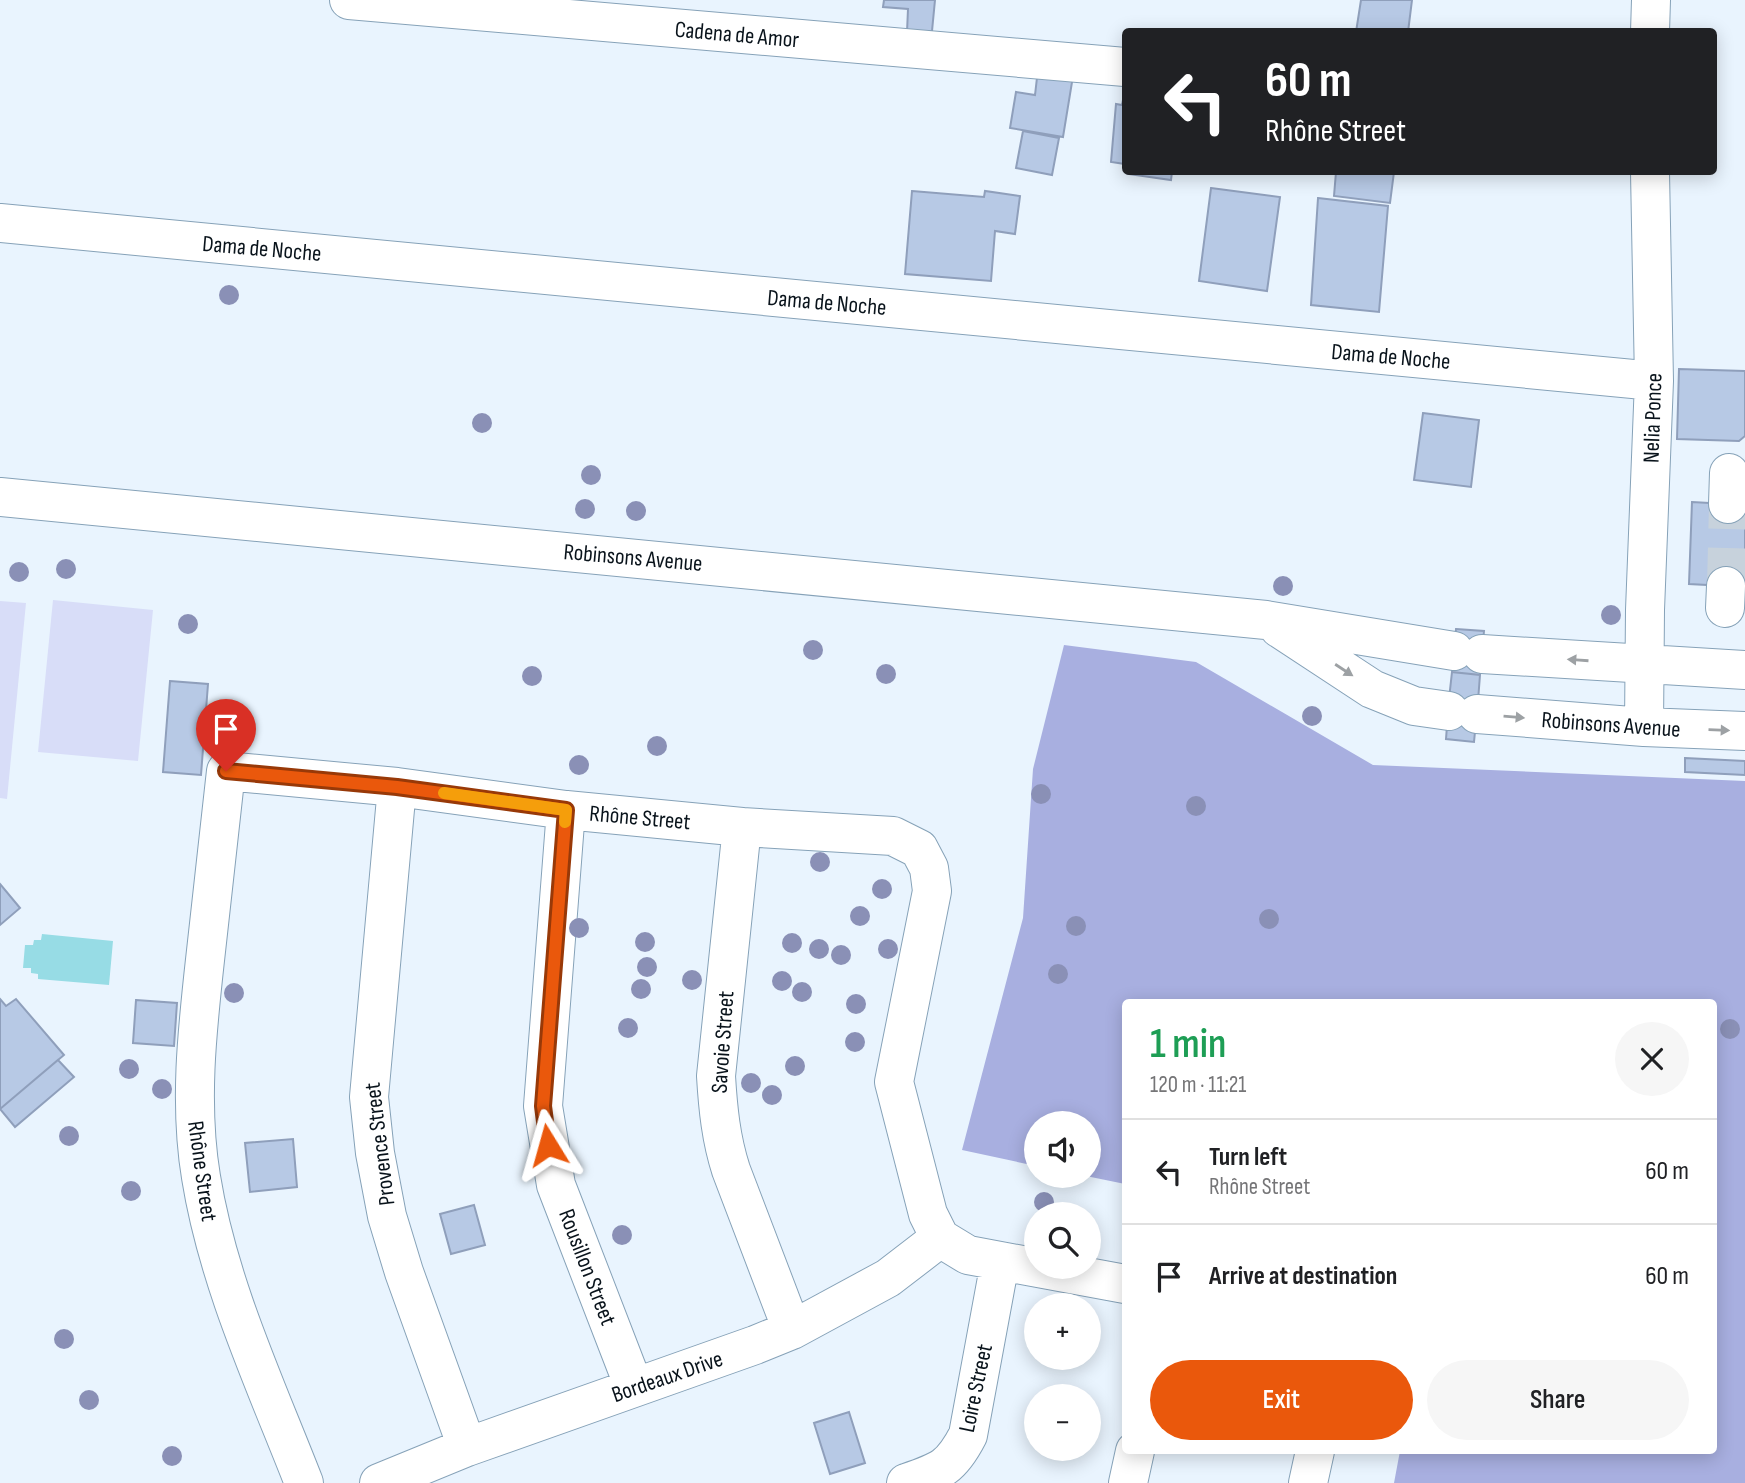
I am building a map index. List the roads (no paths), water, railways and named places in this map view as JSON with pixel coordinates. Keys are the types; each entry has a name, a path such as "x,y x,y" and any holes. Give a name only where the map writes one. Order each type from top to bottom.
{"street":[{"name":"Cadena de Amor","path":"349,0 1122,67"},
{"path":"1650,28 1651,0"},
{"name":"Nelia Ponce","path":"1644,727 1645,610 1654,381 1650,175"},
{"name":"Dama de Noche","path":"0,223 1654,381"},
{"name":"Robinsons Avenue","path":"0,497 1266,620 1468,652 1745,670"},
{"name":"Robinsons Avenue","path":"1266,620 1373,689 1414,706 1644,727 1745,731"},
{"name":"Rhône Street","path":"304,1483 233,1300 208,1218 200,1174 194,1111 197,1034 226,771 397,787 566,810 742,827 893,836 919,849 929,868 933,891 894,1082 928,1214 940,1238"},
{"name":"Provence Street","path":"397,787 369,1097 375,1153 387,1216 404,1272 467,1447"},
{"name":"Rousillon Street","path":"566,810 543,1106 556,1185 634,1387"},
{"name":"Savoie Street","path":"742,827 716,1076 718,1112 731,1170 792,1330"},
{"path":"940,1238 968,1255 1122,1283"},
{"name":"Bordeaux Drive","path":"379,1483 467,1447 792,1330 888,1278 940,1238"},
{"name":"Loire Street","path":"906,1483 932,1474 956,1458 968,1435 1000,1262"},
{"path":"1128,1483 1134,1454"},
{"path":"1308,1483 1314,1454"}],"tunnel":[{"path":"1726,586 1728,504"}]}
